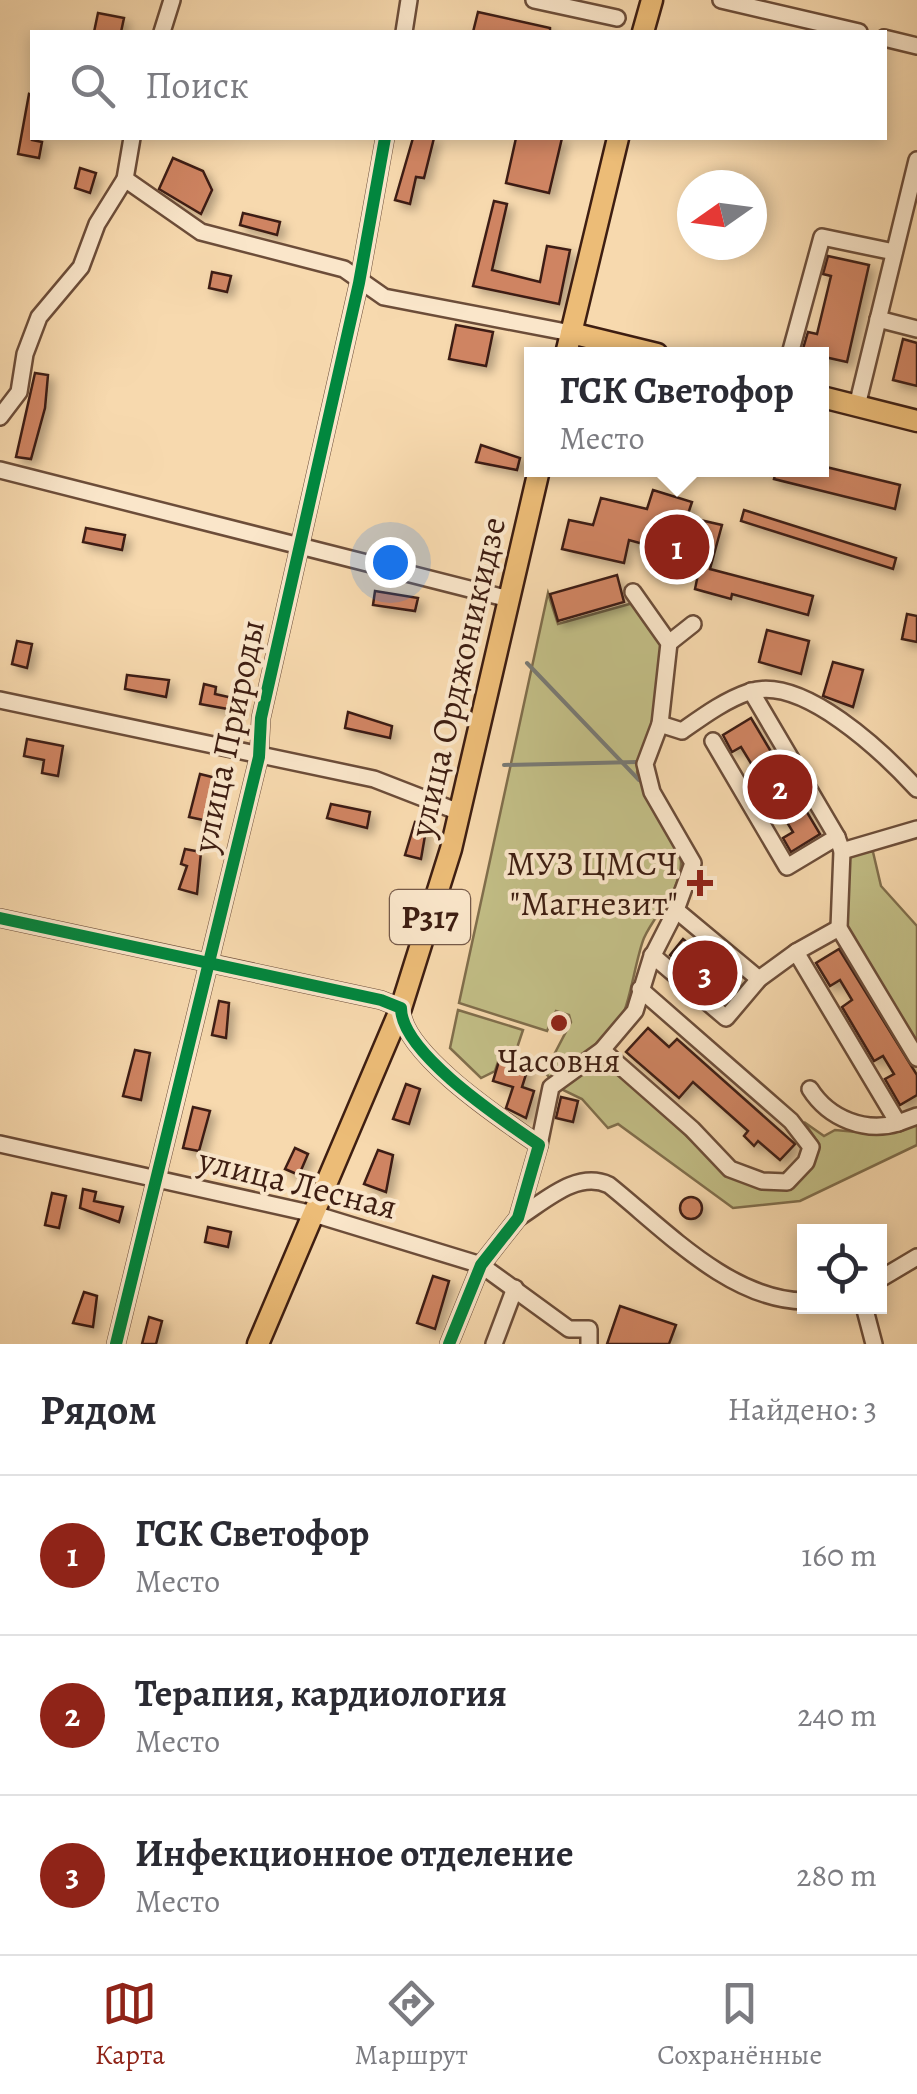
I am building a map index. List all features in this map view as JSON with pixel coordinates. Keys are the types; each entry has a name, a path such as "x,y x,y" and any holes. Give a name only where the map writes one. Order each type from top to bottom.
{"main road":[{"path":"644,30 652,0"},
{"path":"568,347 618,140"},
{"path":"572,333 628,347"},
{"path":"829,399 917,421"},
{"name":"улица Орджоникидзе","path":"258,1344 402,1008 460,812 538,477"}],"street":[{"path":"163,30 172,0"},
{"path":"404,30 410,0"},
{"path":"534,0 617,18"},
{"path":"721,0 850,30"},
{"path":"887,39 917,46"},
{"path":"0,417 19,392 25,354 39,317 82,267 97,224 125,179 132,140"},
{"name":"улица Природы","path":"116,1344 259,757 261,718 359,283 385,140"},
{"path":"857,406 917,160"},
{"path":"125,179 201,232 344,269 359,283 384,296 572,333"},
{"path":"792,347 822,237 894,252"},
{"path":"878,319 917,329"},
{"path":"0,470 509,599"},
{"path":"518,1218 551,1087 602,1050 635,1011 652,955 676,910 692,863 652,792 645,764 660,724 669,643 633,592"},
{"path":"669,643 693,624"},
{"path":"660,724 682,731 751,691 784,689 880,751 917,789"},
{"path":"751,691 840,844 839,928 917,1058"},
{"path":"0,700 374,779 460,812"},
{"path":"712,741 787,867 840,844 917,829"},
{"path":"676,910 759,980"},
{"path":"0,918 382,1000 402,1008 402,1020 423,1051 473,1100 539,1144"},
{"path":"652,955 726,1018 759,980 796,952 839,928"},
{"path":"796,952 898,1122"},
{"path":"602,1050 692,1129 730,1169 762,1180 786,1182 806,1162 811,1146 791,1121 640,989"},
{"path":"791,1121 813,1094 864,1126 878,1129 917,1116"},
{"name":"улица Лесная","path":"0,1144 314,1214 481,1265 569,1329 589,1330 589,1344"},
{"path":"449,1344 481,1265 518,1218 574,1183 594,1178 609,1184 713,1266 754,1290 797,1301"},
{"path":"887,1275 917,1258"},
{"path":"494,1344 515,1288"},
{"path":"866,1314 874,1344"}],"shaded area":[{"path":"548,593 558,624 633,603 662,640 656,723 637,772 674,838 681,862 673,892 644,938 621,1018 597,1044 552,1081 545,1072 571,1022 569,1015 556,1011 547,1031 459,1003"},
{"path":"873,852 881,886 917,926 917,1051 846,927 848,854"},
{"path":"458,1010 523,1030 515,1054 502,1050 495,1071 481,1078 450,1048"},
{"path":"595,1062 609,1065 716,1163 790,1185 816,1154 819,1144 804,1122 824,1136 835,1130 879,1134 917,1122 917,1145 800,1201 733,1208 618,1124 608,1128 582,1099 561,1089"}],"building":[{"path":"478,12 550,28 550,30 474,30"},
{"path":"98,13 124,18 121,30 94,30"},
{"path":"29,94 30,140 42,142 39,158 18,154"},
{"path":"412,140 434,140 424,178 416,177 410,204 395,200"},
{"path":"516,140 562,140 549,193 506,183"},
{"path":"173,158 203,171 212,190 201,214 159,189"},
{"path":"80,168 96,173 90,193 75,188"},
{"path":"494,201 507,204 492,270 540,282 547,246 570,250 559,304 473,286"},
{"path":"243,213 280,222 277,235 240,225"},
{"path":"828,256 869,265 847,362 829,358 829,347 804,347 808,332 817,334 831,276 823,274"},
{"path":"212,272 231,276 227,292 209,288"},
{"path":"456,325 493,332 486,366 449,359"},
{"path":"903,339 917,343 917,386 893,380"},
{"path":"35,373 48,375 45,408 31,459 16,457"},
{"path":"481,445 520,458 517,470 476,462"},
{"path":"829,468 900,485 895,509 774,479 829,477"},
{"path":"653,490 692,502 687,517 722,525 710,569 813,596 808,615 732,594 731,599 695,589 701,560 629,540 624,563 562,549 569,520 593,525 601,498 647,509"},
{"path":"744,510 896,558 893,569 741,521"},
{"path":"86,528 125,535 122,550 83,542"},
{"path":"617,575 624,602 558,621 550,594"},
{"path":"375,591 418,598 415,611 373,605"},
{"path":"907,614 917,616 917,642 902,639"},
{"path":"767,630 809,641 801,674 759,662"},
{"path":"17,641 32,644 27,668 12,664"},
{"path":"833,662 863,670 853,707 823,696"},
{"path":"127,675 169,680 166,697 125,689"},
{"path":"204,684 216,687 215,694 242,700 239,711 200,704"},
{"path":"348,712 392,726 390,738 345,728"},
{"path":"751,718 820,834 791,852 783,838 793,832 741,747 732,752 723,735"},
{"path":"27,739 63,746 58,776 42,773 44,760 24,756"},
{"path":"200,774 216,778 208,821 189,817"},
{"path":"331,804 370,812 367,828 327,818"},
{"path":"415,822 427,824 421,859 405,855"},
{"path":"185,849 201,852 197,894 179,889 187,866 181,864"},
{"path":"683,939 739,986 725,1002 670,955"},
{"path":"839,949 917,1075 917,1095 900,1105 885,1079 894,1074 883,1056 874,1061 842,1007 852,1000 840,980 830,986 816,963"},
{"path":"219,1001 229,1003 226,1038 212,1035"},
{"path":"648,1028 669,1047 677,1039 795,1144 780,1160 758,1141 754,1146 744,1136 748,1131 693,1082 679,1098 626,1052"},
{"path":"135,1050 150,1053 141,1100 123,1096"},
{"path":"500,1058 529,1065 522,1087 534,1091 526,1118 506,1108 513,1087 493,1081"},
{"path":"406,1084 420,1089 409,1124 393,1119"},
{"path":"561,1097 578,1101 573,1122 556,1118"},
{"path":"193,1107 210,1111 199,1151 183,1148"},
{"path":"295,1148 308,1154 299,1175 285,1169"},
{"path":"378,1150 393,1155 386,1192 364,1184"},
{"path":"83,1189 96,1192 94,1201 123,1207 119,1222 80,1208"},
{"path":"52,1193 66,1196 59,1228 45,1225"},
{"path":"691,1197 702,1208 691,1219 680,1208"},
{"path":"208,1227 231,1232 228,1247 205,1242"},
{"path":"433,1276 449,1281 435,1329 417,1323"},
{"path":"84,1292 97,1296 93,1327 73,1323"},
{"path":"620,1306 676,1325 669,1344 607,1344"},
{"path":"149,1317 162,1321 156,1344 142,1344"}],"waterway":[{"path":"527,663 639,780"},
{"path":"504,765 637,762"}],"cycle path":[{"path":"116,1344 259,757 261,718 359,283 385,140"},
{"path":"0,918 381,1000 401,1008 405,1026 435,1065 539,1145 518,1218 481,1265 449,1344"}],"place":[{"name":"ГСК Светофор","path":"677,547"},
{"name":"Терапия, кардиология","path":"780,787"},
{"name":"МУЗ ЦМСЧ \"Магнезит\"","path":"700,883"},
{"name":"Инфекционное отделение","path":"705,973"},
{"name":"Часовня","path":"559,1023"}]}
